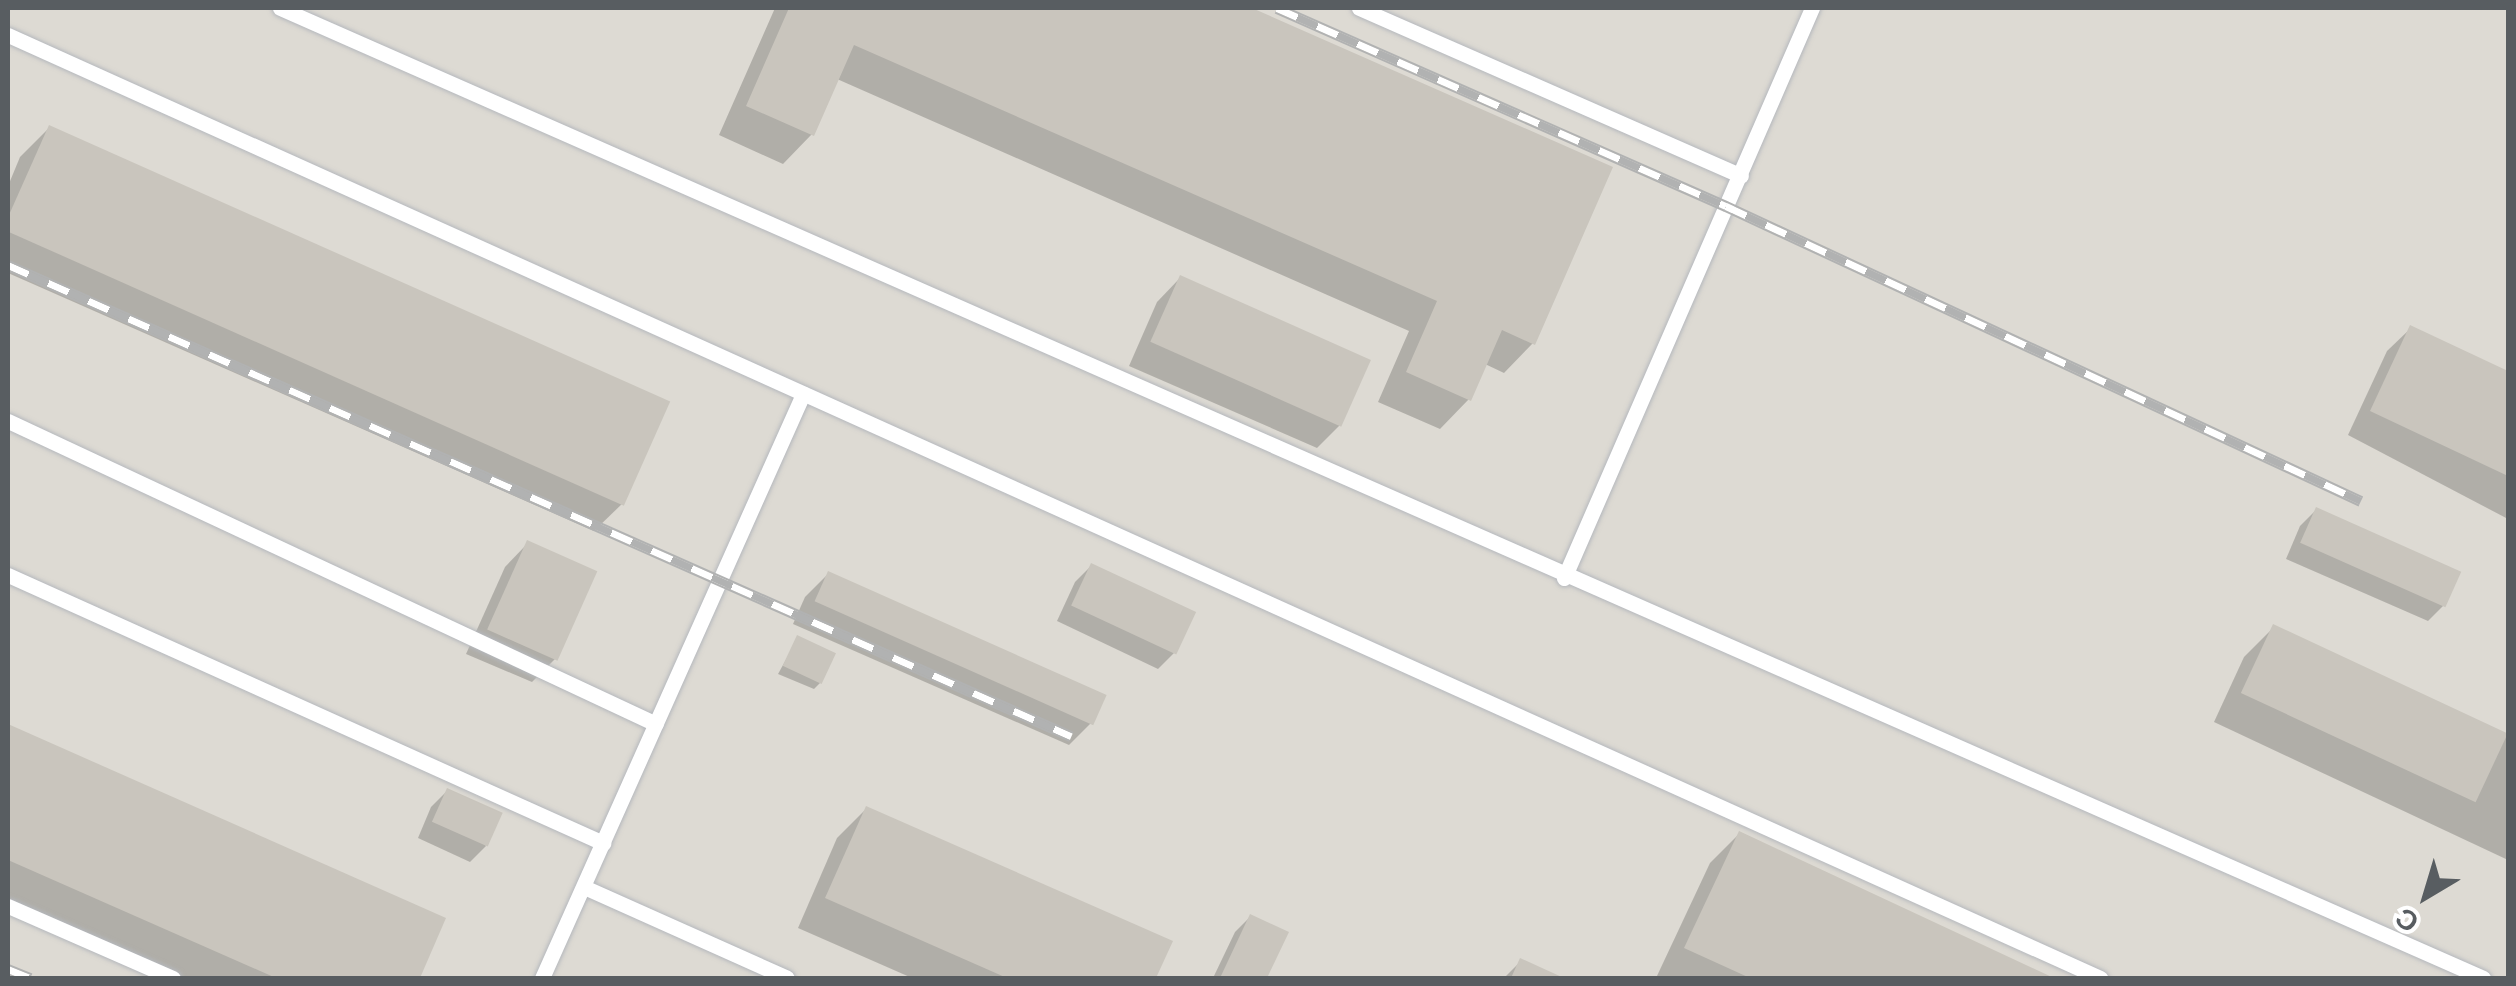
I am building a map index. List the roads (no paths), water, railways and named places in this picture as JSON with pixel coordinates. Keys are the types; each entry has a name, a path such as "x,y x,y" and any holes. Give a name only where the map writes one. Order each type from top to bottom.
{"lane":[{"path":"280,8 1564,578 2483,978"},
{"path":"1359,8 1741,176"},
{"path":"1564,578 1812,8"},
{"path":"8,36 2100,978"},
{"path":"542,978 803,394"},
{"path":"8,421 656,724"},
{"path":"8,576 603,843"},
{"path":"584,887 788,978"},
{"path":"8,906 173,978"}],"railway":[{"path":"1277,8 1726,206 2361,501"},
{"path":"8,265 1071,736"},
{"path":"8,969 30,978"}]}
